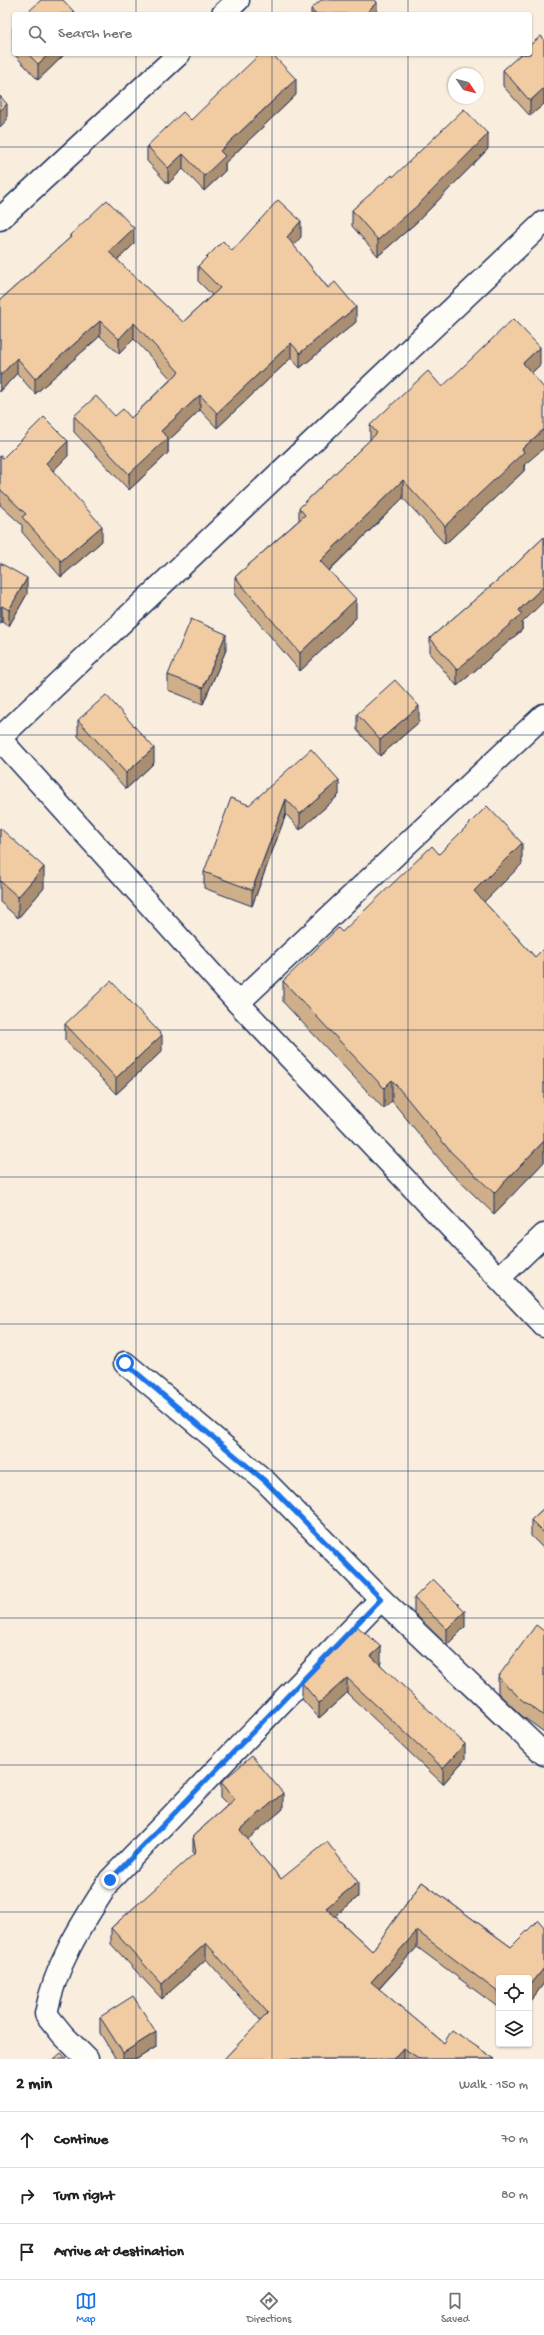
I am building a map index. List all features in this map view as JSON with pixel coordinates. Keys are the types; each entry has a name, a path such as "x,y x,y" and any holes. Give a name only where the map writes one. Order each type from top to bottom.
{"street":[{"path":"225,12 238,0"},
{"path":"0,219 177,56"},
{"path":"544,222 0,738 238,1003 544,1326"},
{"path":"238,1003 544,715"},
{"path":"499,1278 544,1235"},
{"path":"125,1363 265,1481 381,1599 544,1754"},
{"path":"87,2059 62,2035 46,2014 50,1990 76,1934 110,1880 381,1599"}],"building":[{"path":"41,0 63,0 74,12 28,12"},
{"path":"321,0 375,0 377,2 367,12 313,12 311,9"},
{"path":"541,36 544,39 544,88 530,101 503,70 519,56 532,56 532,43"},
{"path":"30,56 47,56 38,64"},
{"path":"258,56 274,56 296,79 220,151 225,156 204,176 183,154 168,168 147,146 183,112 191,120"},
{"path":"0,96 7,104 0,111"},
{"path":"464,109 488,134 418,205 378,240 352,210 392,175 393,177"},
{"path":"107,200 134,228 109,252 183,322 220,288 198,266 223,241 232,251 278,200 301,221 287,237 328,288 335,282 356,307 300,353 291,343 217,413 200,395 161,431 168,438 129,474 74,416 96,396 115,416 123,409 131,418 179,372 134,323 119,339 100,321 35,379 17,358 0,376 0,300 71,237 70,235"},
{"path":"513,319 540,347 523,363 544,388 544,429 522,449 524,452 445,526 403,480 320,561 356,599 300,653 235,577 305,515 299,508 377,433 370,425 428,371 442,387"},
{"path":"44,417 68,441 46,463 102,526 61,561 22,517 26,514 0,489 0,456 3,458"},
{"path":"544,537 544,586 519,610 522,614 457,670 430,638 514,566"},
{"path":"0,563 27,578 9,610 2,606 0,608"},
{"path":"191,619 226,634 203,688 168,675"},
{"path":"395,680 419,706 380,740 357,714"},
{"path":"106,695 154,748 126,773 78,720"},
{"path":"311,749 339,780 300,814 286,799 252,890 204,872 231,798 249,805"},
{"path":"487,806 522,843 474,891 535,957 543,949 544,950 544,1141 494,1193 451,1152 392,1080 384,1088 283,981 338,928 342,932 432,846 439,854"},
{"path":"0,828 44,867 18,897 0,881"},
{"path":"111,981 162,1035 116,1078 65,1024"},
{"path":"544,1508 544,1533 531,1520"},
{"path":"433,1579 465,1611 447,1629 414,1598"},
{"path":"536,1625 544,1631 544,1716 522,1700 498,1677"},
{"path":"357,1626 381,1647 371,1656 465,1744 443,1768 347,1678 319,1703 302,1683"},
{"path":"252,1756 283,1793 240,1830 281,1879 327,1842 358,1882 326,1908 372,1951 422,1882 511,1947 538,1920 544,1927 544,1968 532,1983 532,1975 496,1975 496,1991 417,1931 371,1982 444,2043 452,2030 495,2059 420,2059 403,2048 393,2059 224,2059 268,2013 206,1943 162,1984 111,1928 196,1852 193,1836 235,1799 221,1782"},
{"path":"133,1996 156,2032 123,2053 100,2017"},
{"path":"61,2053 67,2059 54,2059"}],"route":[{"path":"110,1880 381,1599 265,1481 125,1363"}]}
